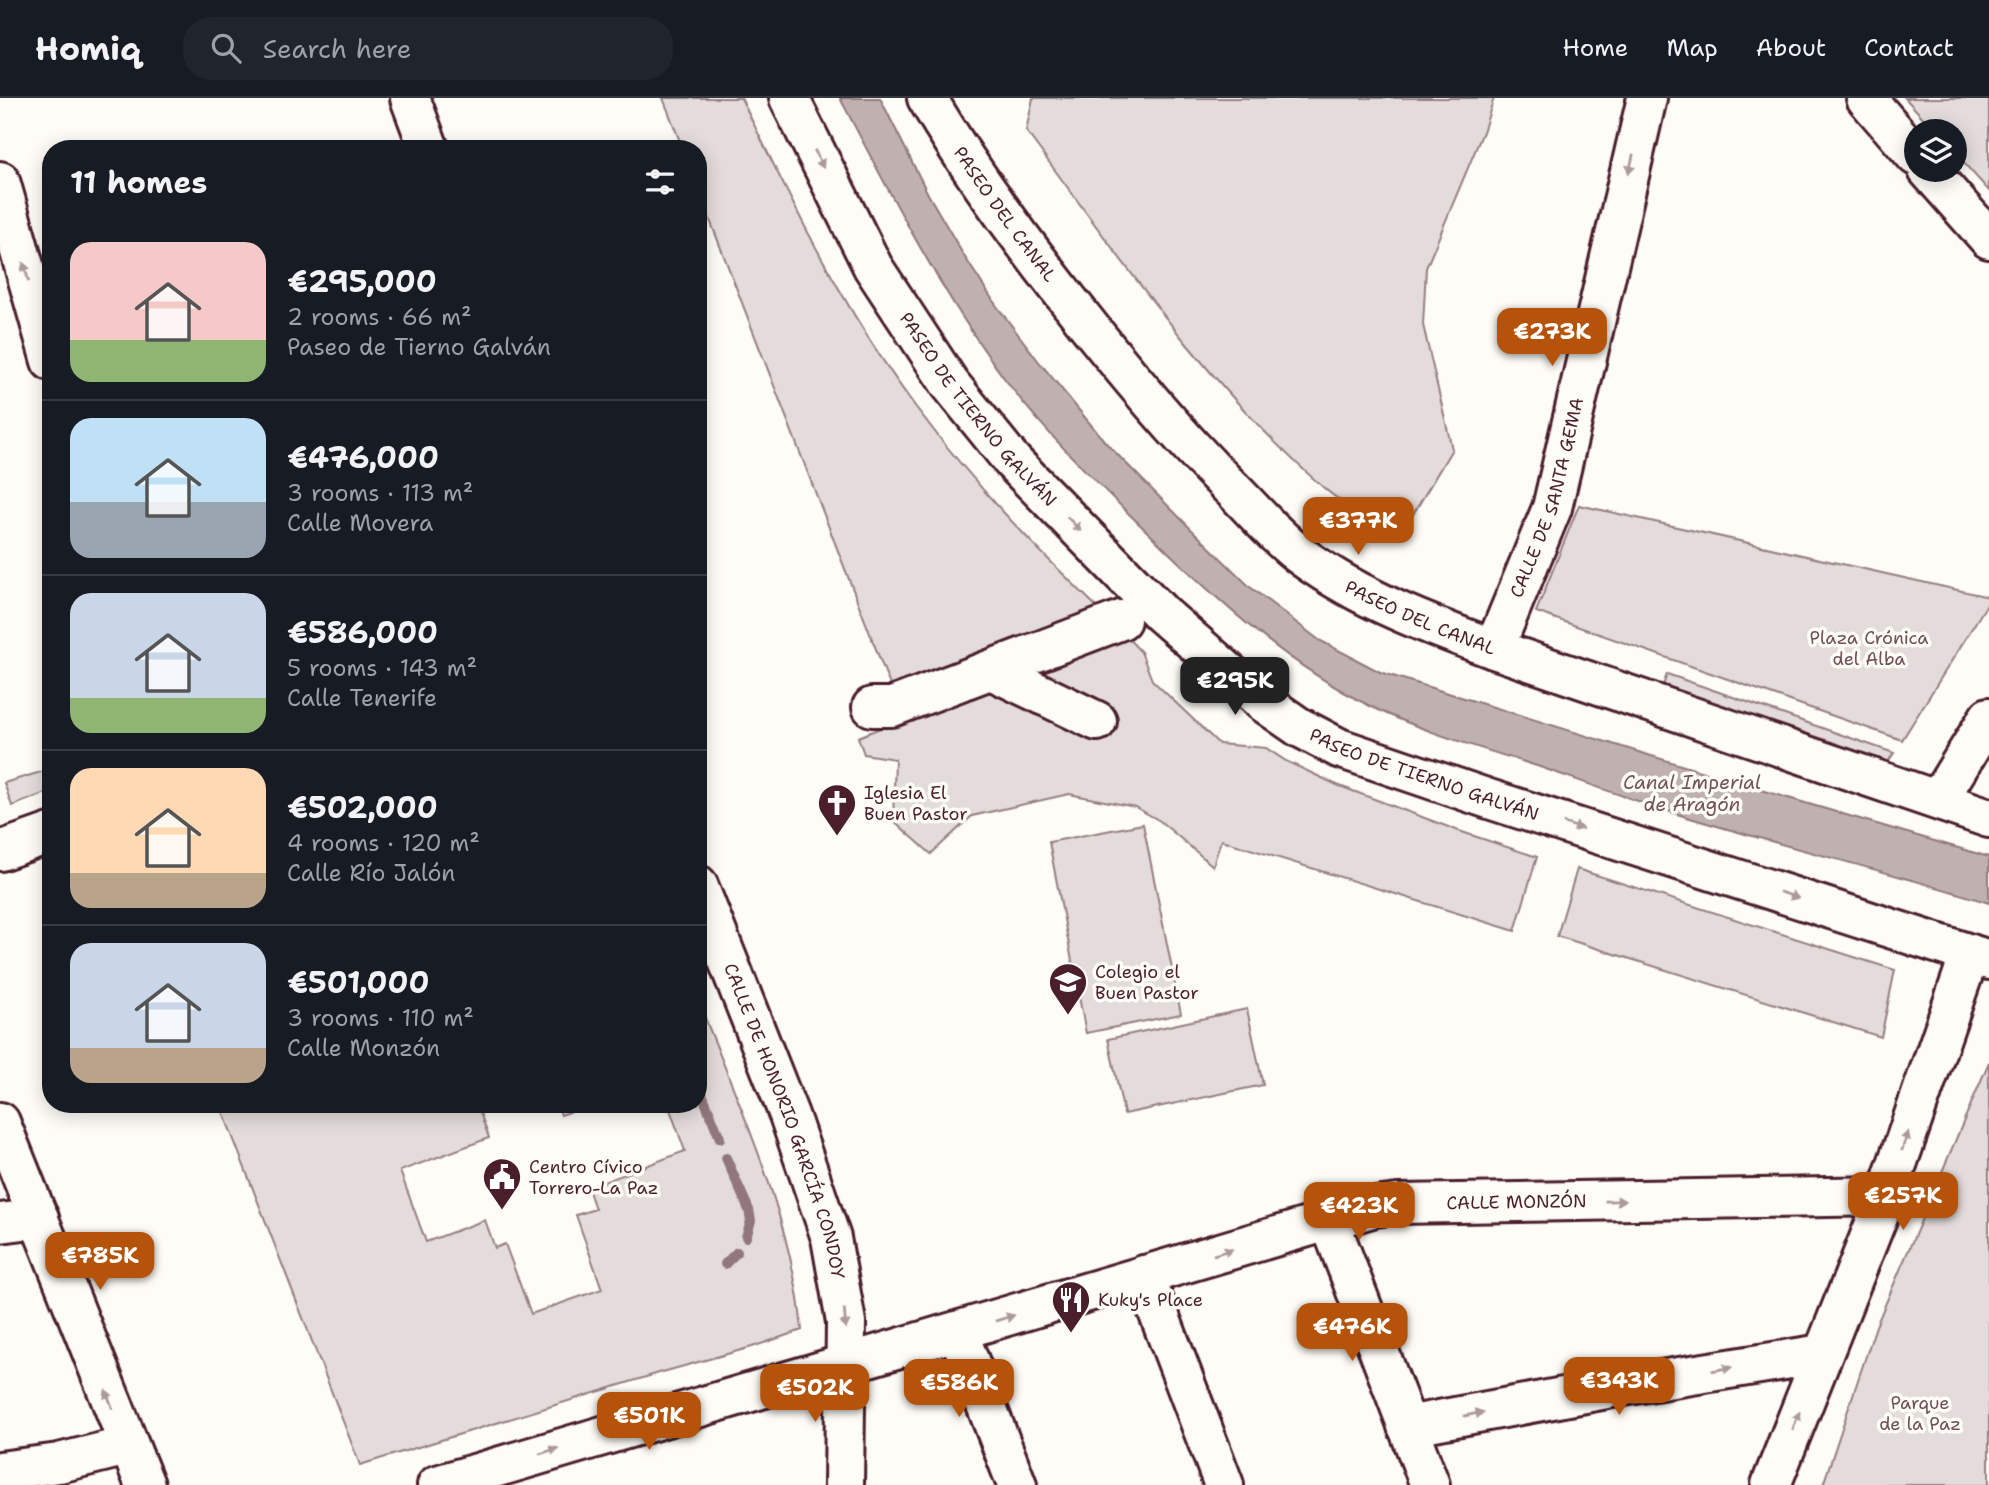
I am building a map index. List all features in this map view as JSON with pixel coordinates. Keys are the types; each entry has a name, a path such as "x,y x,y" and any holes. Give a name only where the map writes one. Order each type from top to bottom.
{"street":[{"path":"410,98 426,140"},
{"name":"PASEO DE TIERNO GALVÁN","path":"789,98 873,268 950,384 1013,462 1162,614 1280,714 1316,738 1339,748 1503,804 1980,957"},
{"name":"PASEO DEL CANAL","path":"927,98 960,154 1018,236 1099,340 1168,422 1274,531 1302,556 1349,587 1421,622 1989,818"},
{"name":"CALLE DE SANTA GEMA","path":"1494,649 1552,508 1647,98"},
{"path":"1866,98 1904,142"},
{"path":"0,181 42,329"},
{"path":"1939,182 1989,239"},
{"path":"883,702 947,677 990,670 1121,620"},
{"path":"990,670 1097,721"},
{"path":"1938,800 1989,718"},
{"path":"0,852 42,836"},
{"name":"CALLE DE HONORIO GARCÍA CONDOY","path":"707,908 789,1115 825,1216 844,1300 846,1322 844,1485"},
{"path":"1771,1485 1980,957"},
{"path":"0,1122 127,1446 145,1485"},
{"name":"CALLE MONZÓN","path":"437,1485 515,1474 845,1364 1375,1207 1398,1204 1886,1196"},
{"path":"0,1223 39,1218"},
{"path":"1329,1220 1430,1485"},
{"path":"1144,1275 1224,1485"},
{"path":"958,1332 1017,1485"},
{"path":"1407,1426 1822,1353"},
{"path":"0,1471 59,1463 127,1446"}],"green space":[{"path":"663,98 741,98 842,295 889,370 947,447 998,506 1141,652 1152,680 1219,744 1266,748 1286,761 1337,785 1537,857 1515,931 1221,840 1213,866 1160,821 1135,807 1069,794 972,816 931,854 893,820 895,759 864,754 858,737 903,719 707,212 707,140 679,140"},
{"path":"1033,98 1494,98 1483,132 1426,268 1423,325 1452,449 1399,538 1324,488 1241,407 1203,363 1130,272 1026,131"},
{"path":"1905,98 1989,98 1989,191 1967,166 1967,119 1924,119"},
{"name":"Plaza Crónica del Alba","path":"1579,505 1989,597 1989,601 1902,740 1536,612"},
{"path":"1667,674 1894,753 1885,766 1662,689"},
{"path":"42,772 42,794 12,806 4,783"},
{"path":"1143,824 1181,1014 1086,1033 1049,842"},
{"path":"1577,869 1895,970 1881,1037 1557,936"},
{"path":"1247,1009 1263,1085 1124,1114 1108,1039"},
{"path":"707,1023 762,1162 775,1203 796,1287 802,1330 360,1465 223,1113 480,1113 489,1138 400,1171 426,1242 485,1220 495,1248 505,1244 531,1314 602,1289 576,1215 595,1209 588,1188 685,1151 671,1113 707,1113"},
{"name":"Parque de la Paz","path":"1989,1062 1989,1485 1823,1485 1876,1326"}],"water":[{"name":"Canal Imperial de Aragón","path":"840,98 880,98 928,194 964,256 996,305 1040,363 1106,443 1191,529 1250,587 1319,640 1380,672 1989,857 1989,903 1677,814 1431,732 1370,706 1314,674 1262,636 1213,594 1082,467 1022,401 958,311 897,206"}],"waterway":[{"path":"707,1106 720,1138"},
{"path":"726,1158 749,1210 751,1221 746,1237"},
{"path":"725,1264 737,1252"}],"place":[{"name":"Iglesia El Buen Pastor","path":"837,837"},
{"name":"Colegio el Buen Pastor","path":"1068,1016"},
{"name":"Centro Cívico Torrero-La Paz","path":"502,1211"},
{"name":"Kuky's Place","path":"1071,1334"}]}
